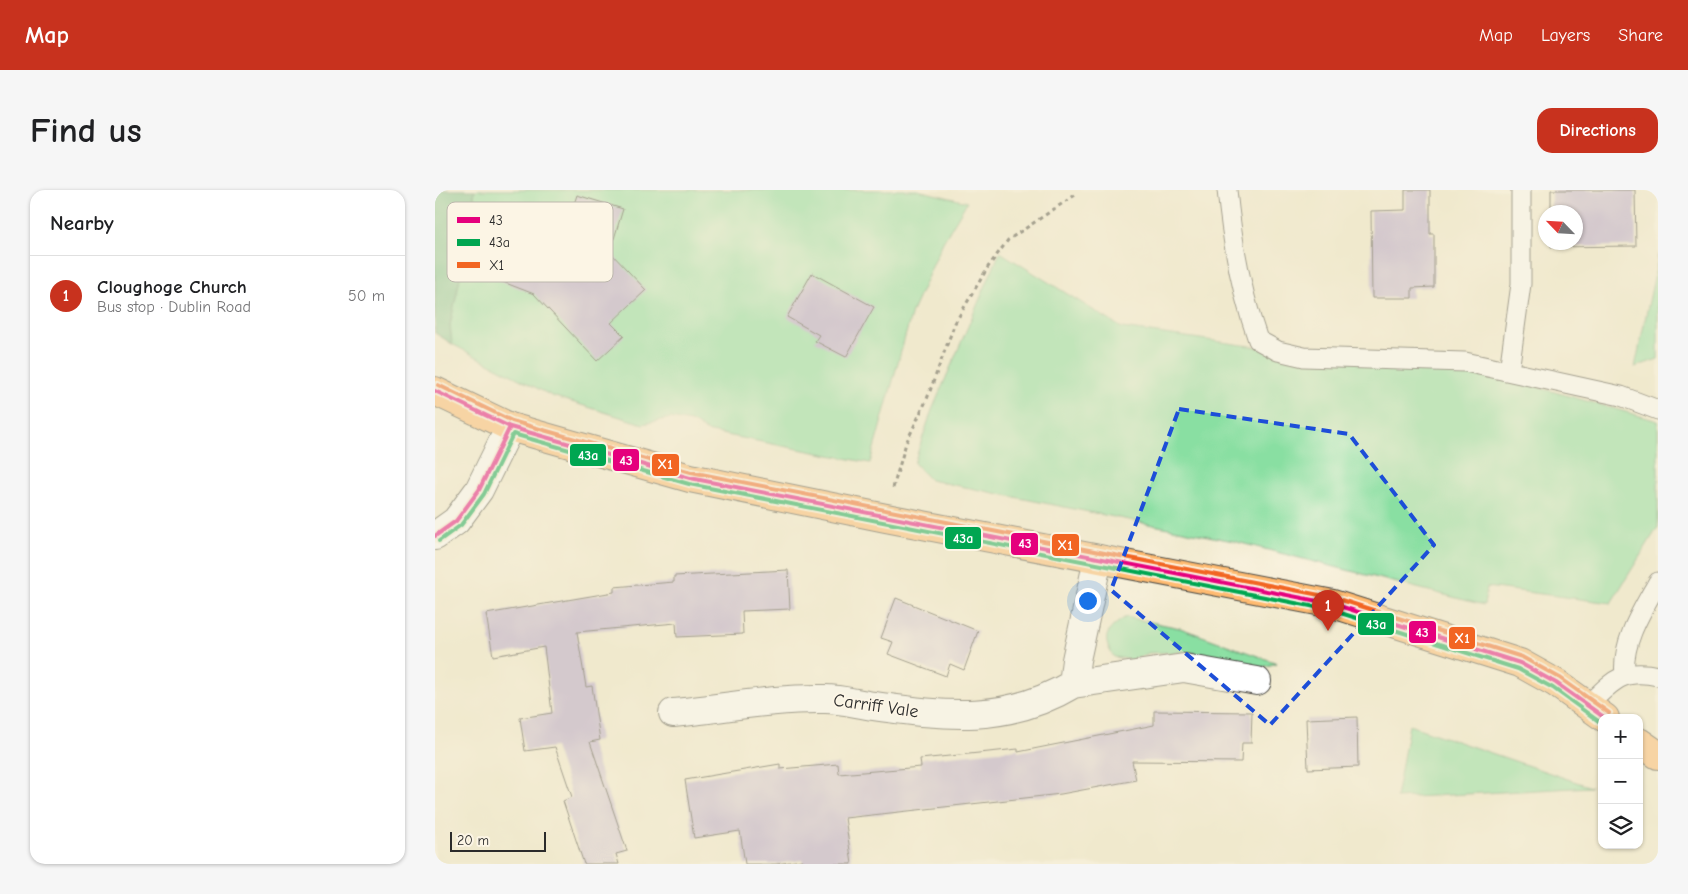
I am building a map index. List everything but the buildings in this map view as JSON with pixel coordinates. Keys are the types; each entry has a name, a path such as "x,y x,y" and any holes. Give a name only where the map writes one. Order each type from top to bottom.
{"main road":[{"path":"435,391 510,427 690,478 886,518 1333,604 1520,663 1555,683 1596,712"},
{"path":"1643,745 1658,755"}],"street":[{"path":"435,536 456,521 479,490 510,427"},
{"path":"1073,684 1098,559"},
{"name":"Carriff Vale","path":"673,713 767,702 826,698 938,714 972,715 1013,710 1048,699 1073,684 1184,668 1257,681"}],"lane":[{"path":"1227,190 1231,233 1250,317 1258,340 1278,351 1304,357 1465,362 1621,396 1658,410"},
{"path":"1509,371 1521,284 1521,190"},
{"path":"1625,675 1624,664 1634,626 1658,582"},
{"path":"1596,712 1616,678 1625,675 1649,674 1658,676"}],"path":[{"path":"886,518 905,443 927,399 955,323 983,275 1008,240 1078,193"}],"highlighted area":[{"path":"1179,409 1349,434 1434,545 1270,725 1111,590"}],"green space":[{"path":"435,190 474,190 474,202 447,202 447,282 459,282 450,325 452,344 435,333"},
{"path":"474,190 917,190 967,202 943,242 912,312 870,463 706,431 695,423 671,418 643,424 552,396 452,344 450,325 459,282 613,282 613,202 474,202"},
{"path":"1000,252 1122,328 1257,347 1465,362 1505,378 1658,421 1658,527 1611,603 1487,587 1484,605 1233,541 930,480 914,463 932,410"},
{"path":"1658,259 1658,359 1635,367"},
{"path":"1126,617 1180,628 1277,663 1260,668 1189,652 1149,653 1133,660 1114,657 1107,644 1108,634 1114,626"},
{"path":"1409,725 1591,787 1396,798"}],"transit line":[{"name":"X1","path":"438,385 512,421 691,472 1335,598 1522,657 1560,678 1609,713"},
{"name":"43","path":"435,391 510,427 690,478 1333,604 1520,663 1556,683 1599,714"},
{"name":"43","path":"435,536 456,521 479,490 510,427"},
{"name":"43a","path":"439,541 461,525 484,494 513,434 689,484 1331,610 1518,669 1553,688 1598,721"}],"place":[{"name":"Cloughoge Church","path":"1328,631"}]}
